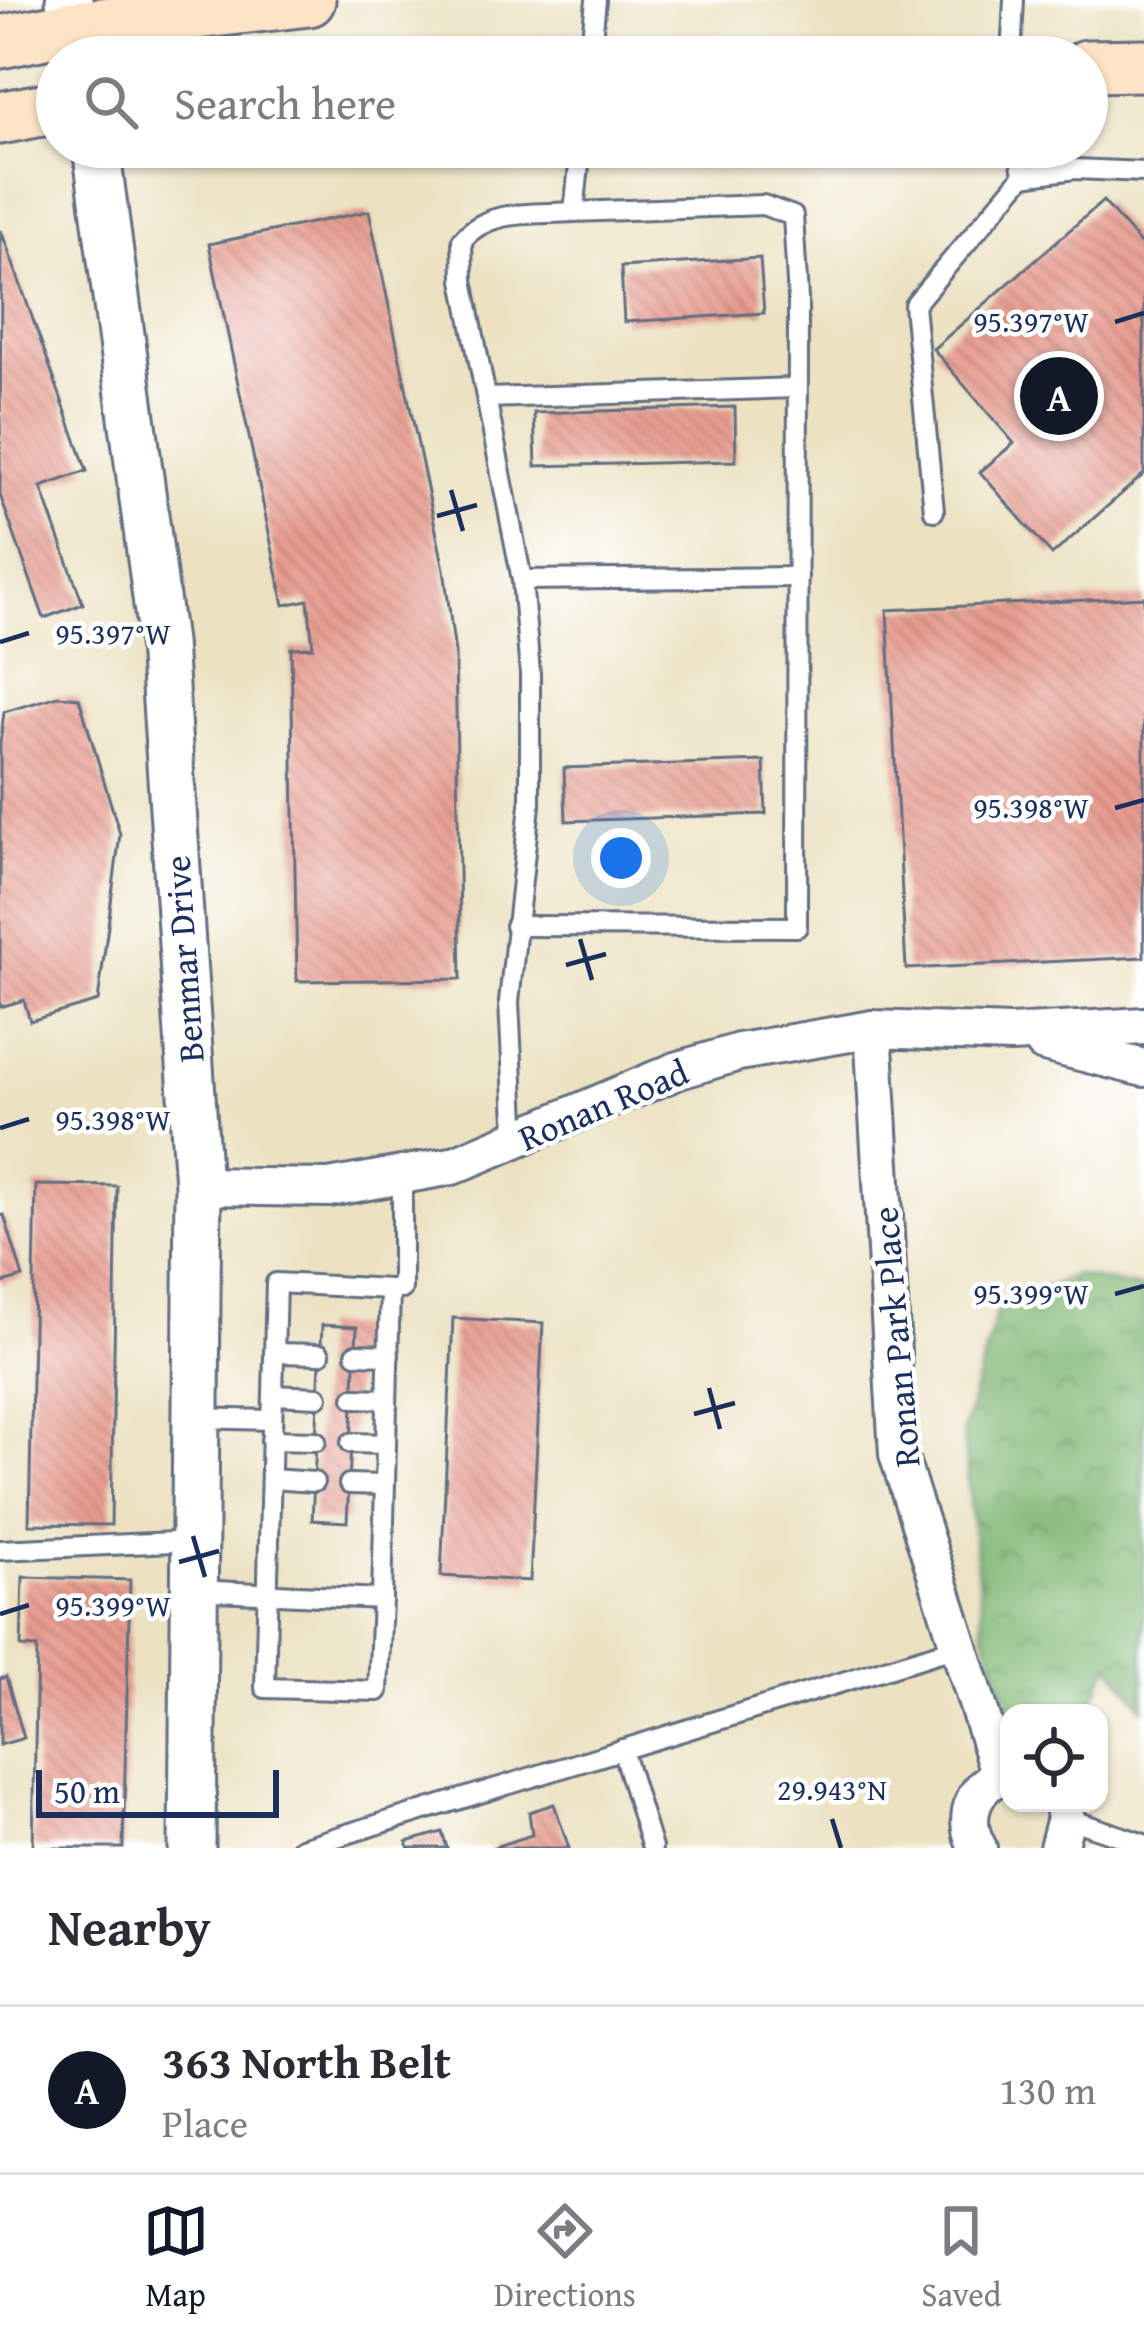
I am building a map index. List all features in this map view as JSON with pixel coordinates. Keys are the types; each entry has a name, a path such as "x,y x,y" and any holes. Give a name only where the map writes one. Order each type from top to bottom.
{"main road":[{"path":"0,42 74,28 309,0"},
{"path":"1108,66 1144,65"},
{"path":"0,118 36,111"}],"street":[{"name":"Benmar Drive","path":"99,168 162,642 197,1186 192,1848"},
{"name":"Ronan Road","path":"197,1186 329,1188 452,1166 676,1071 739,1052 872,1029 1011,1034 1144,1026"},
{"name":"Ronan Park Place","path":"872,1029 898,1454 1000,1760"},
{"name":"Ronan Road","path":"1011,1034 1144,1068"},
{"name":"Ronan Park Place","path":"978,1848 969,1823 971,1808 977,1794 1000,1778"}],"lane":[{"path":"592,36 596,0"},
{"path":"1012,36 1014,0"},
{"path":"574,212 578,168"},
{"path":"1022,168 1023,176"},
{"path":"934,511 914,305 1023,176 1075,169 1144,172"},
{"path":"515,926 797,927 793,216 764,205 523,214 476,223 462,240 463,280 522,580 530,674 530,805 515,926 509,1010 516,1141"},
{"path":"487,398 797,388"},
{"path":"522,580 798,577"},
{"path":"390,1289 378,1691 265,1688 276,1283 403,1289 402,1175"},
{"path":"274,1353 320,1354"},
{"path":"356,1354 388,1355"},
{"path":"273,1395 318,1397"},
{"path":"354,1398 387,1399"},
{"path":"196,1418 316,1441"},
{"path":"351,1443 386,1444"},
{"path":"271,1479 314,1482"},
{"path":"350,1484 385,1485"},
{"path":"0,1550 195,1541"},
{"path":"194,1590 382,1599"},
{"path":"301,1848 960,1646"},
{"path":"622,1749 652,1848"},
{"path":"1061,1833 1144,1846"}],"green space":[{"path":"1075,1275 1144,1289 1144,1708 1110,1664 1091,1704 1007,1704 984,1632 963,1432 997,1311"}],"building":[{"path":"1103,201 1144,248 1144,474 1052,555 980,472 1014,443 933,349"},
{"path":"369,211 444,569 455,653 461,979 297,981 291,648 313,647 308,600 284,605 209,244"},
{"path":"1,230 87,471 41,487 83,604 44,618 0,495"},
{"path":"760,258 764,313 624,322 621,267"},
{"path":"735,407 736,461 536,466 534,413"},
{"path":"1144,597 1144,957 906,969 887,610"},
{"path":"58,696 79,698 120,834 98,1001 30,1021 24,1000 0,1007 0,743 4,712"},
{"path":"764,761 766,814 566,821 564,768"},
{"path":"36,1185 117,1186 111,1525 29,1524"},
{"path":"4,1215 23,1277 0,1284 0,1216"},
{"path":"453,1318 543,1323 530,1581 441,1576"},
{"path":"322,1325 357,1327 347,1522 312,1520"},
{"path":"23,1577 130,1580 123,1848 33,1848 37,1648 21,1647"},
{"path":"6,1677 24,1738 0,1745 0,1679"},
{"path":"554,1804 569,1848 491,1848 532,1835 529,1812"},
{"path":"442,1832 447,1848 409,1848 407,1842"}],"place":[{"name":"363 North Belt","path":"1059,396"}]}
